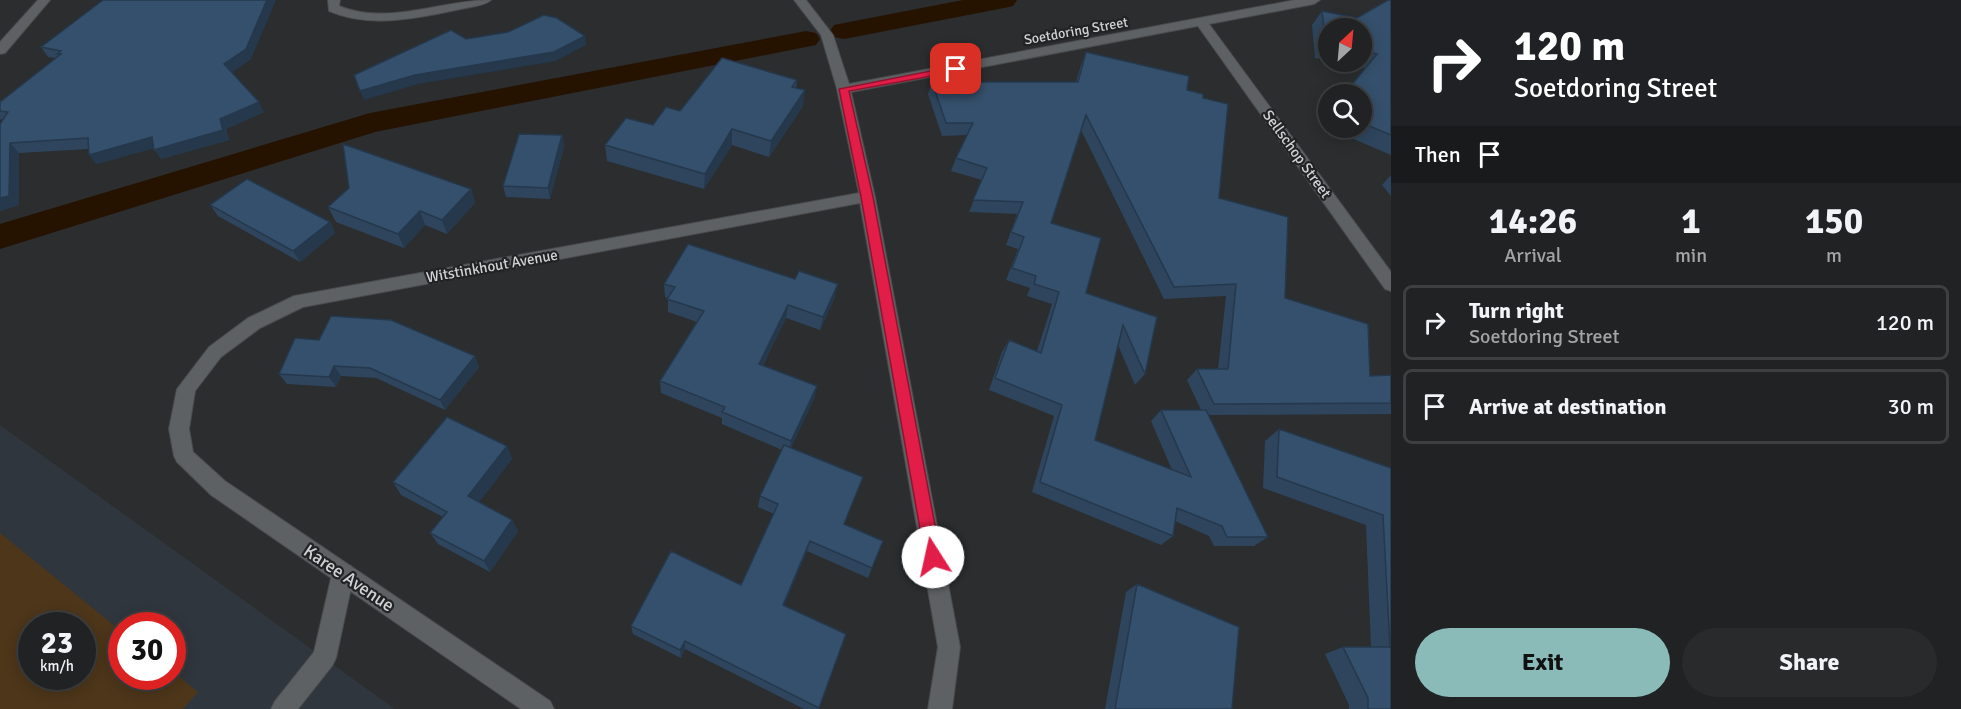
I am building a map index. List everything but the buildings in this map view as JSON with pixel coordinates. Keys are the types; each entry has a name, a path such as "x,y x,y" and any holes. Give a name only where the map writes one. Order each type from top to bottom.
{"street":[{"path":"0,50 44,0"},
{"path":"334,0 333,8 344,15 368,17 395,15 485,0"},
{"path":"800,0 827,35 844,89 867,197 949,647 940,709"},
{"name":"Soetdoring Street","path":"844,89 1314,0"},
{"name":"Sellschop Street","path":"1202,23 1391,285"},
{"name":"Witstinkhout Avenue","path":"179,429 186,389 215,352 254,323 300,301 867,197"},
{"name":"Karee Avenue","path":"179,429 184,456 218,488 542,709"},
{"path":"283,709 324,658 343,574"}],"shaded area":[{"path":"0,425 395,709 0,709"},
{"path":"0,533 108,620 108,690 186,690 186,682 198,692 183,709 0,709"}],"waterway":[{"path":"844,31 1004,0"},
{"path":"0,237 370,123 806,39"}],"route":[{"path":"933,557 867,197 844,89 956,69"}]}
